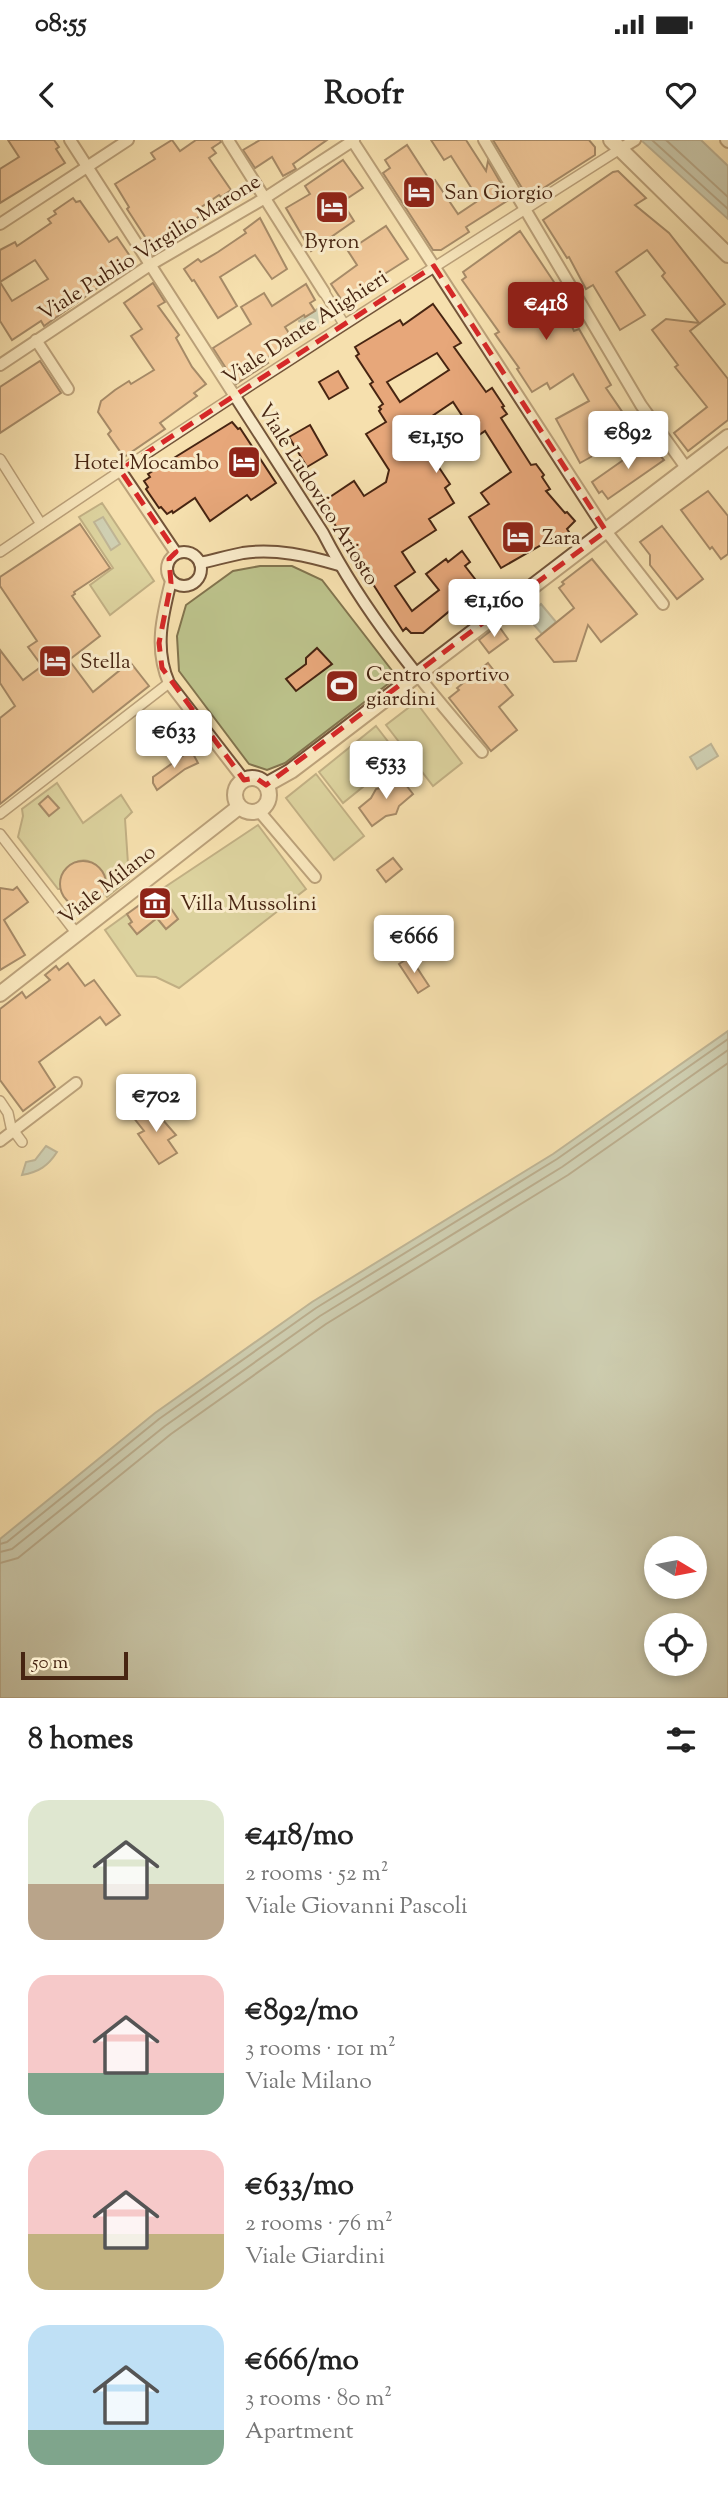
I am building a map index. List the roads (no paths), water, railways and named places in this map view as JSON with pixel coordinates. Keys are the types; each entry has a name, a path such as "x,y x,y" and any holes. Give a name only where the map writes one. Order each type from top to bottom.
{"street":[{"name":"Viale Ludovico Ariosto","path":"70,140 323,533 339,565 416,675 482,752"},
{"path":"0,224 128,140"},
{"path":"228,140 344,324"},
{"path":"353,140 606,531 663,604"},
{"name":"Viale Publio Virgilio Marone","path":"0,365 150,265 265,198 353,140"},
{"path":"484,140 641,405 687,469"},
{"name":"Viale Dante Alighieri","path":"0,552 120,470 526,209 615,144 635,140"},
{"path":"615,144 728,255"},
{"path":"36,340 68,389"},
{"path":"266,785 291,771 728,437"},
{"path":"0,459 41,524"},
{"path":"120,470 176,553"},
{"path":"188,552 198,558 200,563 200,574 195,582 181,586 171,581 167,574 167,564 176,553 188,552"},
{"path":"200,563 244,553 279,553 314,557 339,565"},
{"path":"171,581 159,643 162,668 169,683 244,780"},
{"path":"0,814 169,683"},
{"path":"256,778 266,785 268,800 259,811 248,812 239,807 235,793 239,783 256,778"},
{"name":"Viale Milano","path":"0,994 239,807"},
{"path":"259,811 315,877"},
{"path":"0,834 77,934"},
{"path":"0,1141 76,1083"},
{"path":"0,1101 22,1142"}],"water":[{"path":"641,140 701,140 728,166 728,219"},
{"path":"319,308 327,321 307,333 299,321"},
{"path":"103,517 120,544 111,550 94,522"},
{"path":"541,604 556,622 542,634 527,617"},
{"path":"711,744 718,756 697,769 690,757"},
{"path":"728,1031 728,1698 0,1698 0,1539 155,1413 312,1302 553,1154"},
{"path":"46,1146 57,1152 54,1157 43,1168 22,1175 26,1162 35,1160"}],"place":[{"name":"San Giorgio","path":"419,192"},
{"name":"Byron","path":"332,207"},
{"name":"Hotel Mocambo","path":"244,462"},
{"name":"Zara","path":"518,537"},
{"name":"Stella","path":"55,661"},
{"name":"Centro sportivo giardini","path":"342,686"},
{"name":"Villa Mussolini","path":"155,903"}]}
